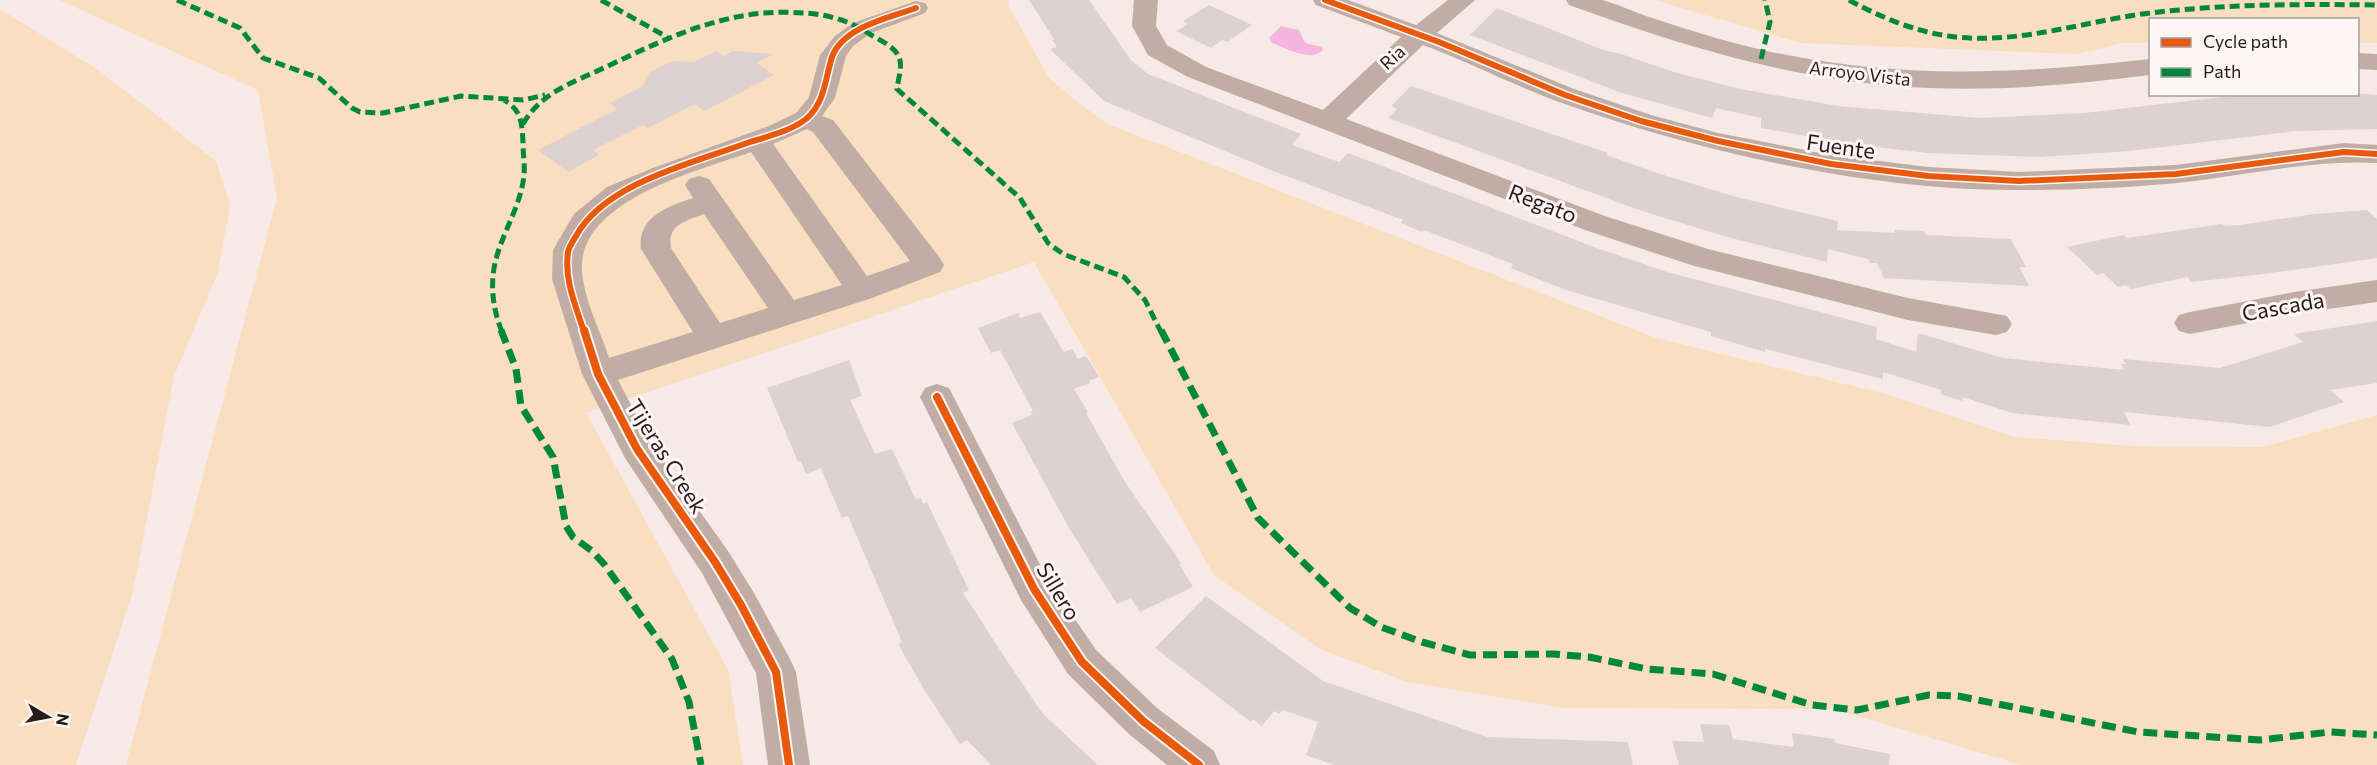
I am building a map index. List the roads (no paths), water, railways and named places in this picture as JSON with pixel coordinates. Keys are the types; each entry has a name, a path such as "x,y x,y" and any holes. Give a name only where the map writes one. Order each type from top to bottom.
{"street":[{"name":"Regato","path":"1146,0 1144,26 1157,51 1197,72 1595,223 1702,258 1908,309 1996,324"},
{"name":"Fuente","path":"1325,0 1419,34 1565,95 1641,121 1718,141 1841,166 1928,176 2019,181 2176,174 2344,152 2377,154"},
{"name":"Ria","path":"1328,121 1360,87 1419,34 1463,0"},
{"name":"Arroyo Vista","path":"1578,0 1710,46 1761,59 1855,74 1913,80 1992,81 2149,67"},
{"path":"598,374 861,290 929,265 823,126 806,119 822,98 830,70 909,21 920,4"},
{"path":"2359,61 2377,62"},
{"name":"Tijeras Creek","path":"789,765 776,672 741,605 715,562 637,449 598,374 567,279 568,250 584,221 617,194 757,141 806,119"},
{"path":"757,141 861,290"},
{"path":"686,166 787,313"},
{"path":"711,202 665,221 655,230 653,239 656,249 712,337"},
{"name":"Cascada","path":"2190,323 2294,303 2377,291"},
{"name":"Sillero","path":"937,397 1034,589 1082,662 1143,721 1199,765"}]}
